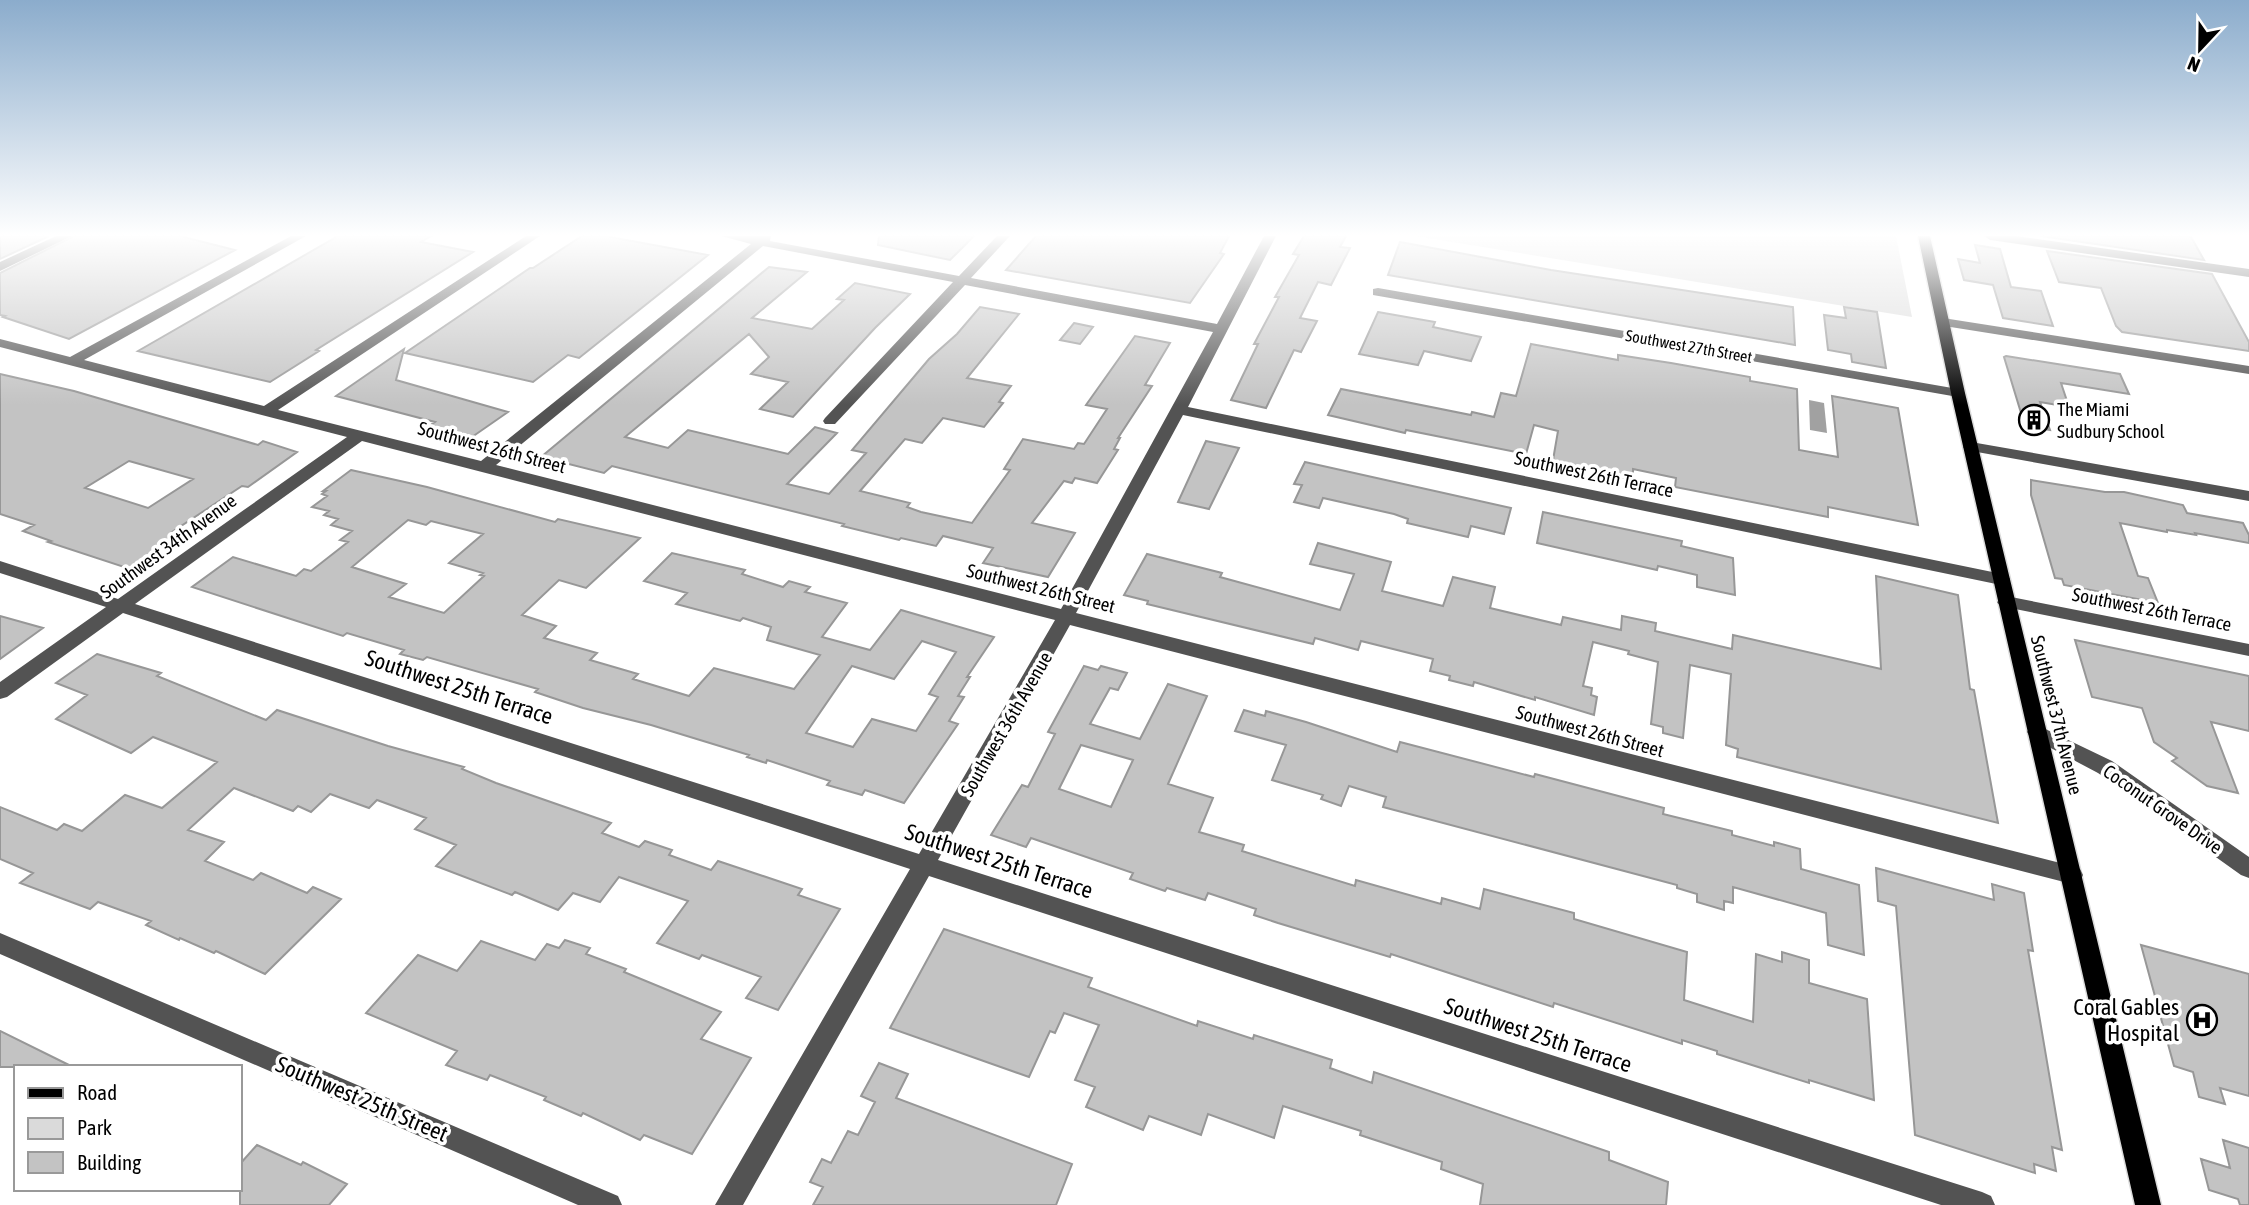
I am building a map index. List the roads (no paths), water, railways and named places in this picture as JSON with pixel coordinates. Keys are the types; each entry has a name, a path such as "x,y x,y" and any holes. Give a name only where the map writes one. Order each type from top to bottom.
{"main road":[{"name":"Southwest 37th Avenue","path":"1936,292 2006,602 2148,1205"}],"street":[{"path":"72,361 197,292"},
{"path":"266,411 448,292"},
{"path":"484,467 699,292"},
{"path":"830,421 951,292"},
{"path":"1021,292 1221,330"},
{"name":"Southwest 36th Avenue","path":"728,1205 925,866 1066,616 1241,292"},
{"name":"Southwest 27th Street","path":"1379,292 1958,393"},
{"path":"1943,322 2249,370"},
{"name":"Southwest 26th Street","path":"0,343 2072,875"},
{"name":"Southwest 26th Terrace","path":"1179,410 2001,579"},
{"name":"Southwest 34th Avenue","path":"0,692 360,435"},
{"path":"1971,447 2249,496"},
{"name":"Southwest 25th Terrace","path":"0,567 1982,1205"},
{"name":"Southwest 26th Terrace","path":"2006,602 2249,650"},
{"name":"Coconut Grove Drive","path":"2037,732 2105,767 2249,869"},
{"name":"Southwest 25th Street","path":"0,943 609,1205"}],"place":[{"name":"The Miami Sudbury School","path":"2034,420"},
{"name":"Coral Gables Hospital","path":"2202,1020"}]}
